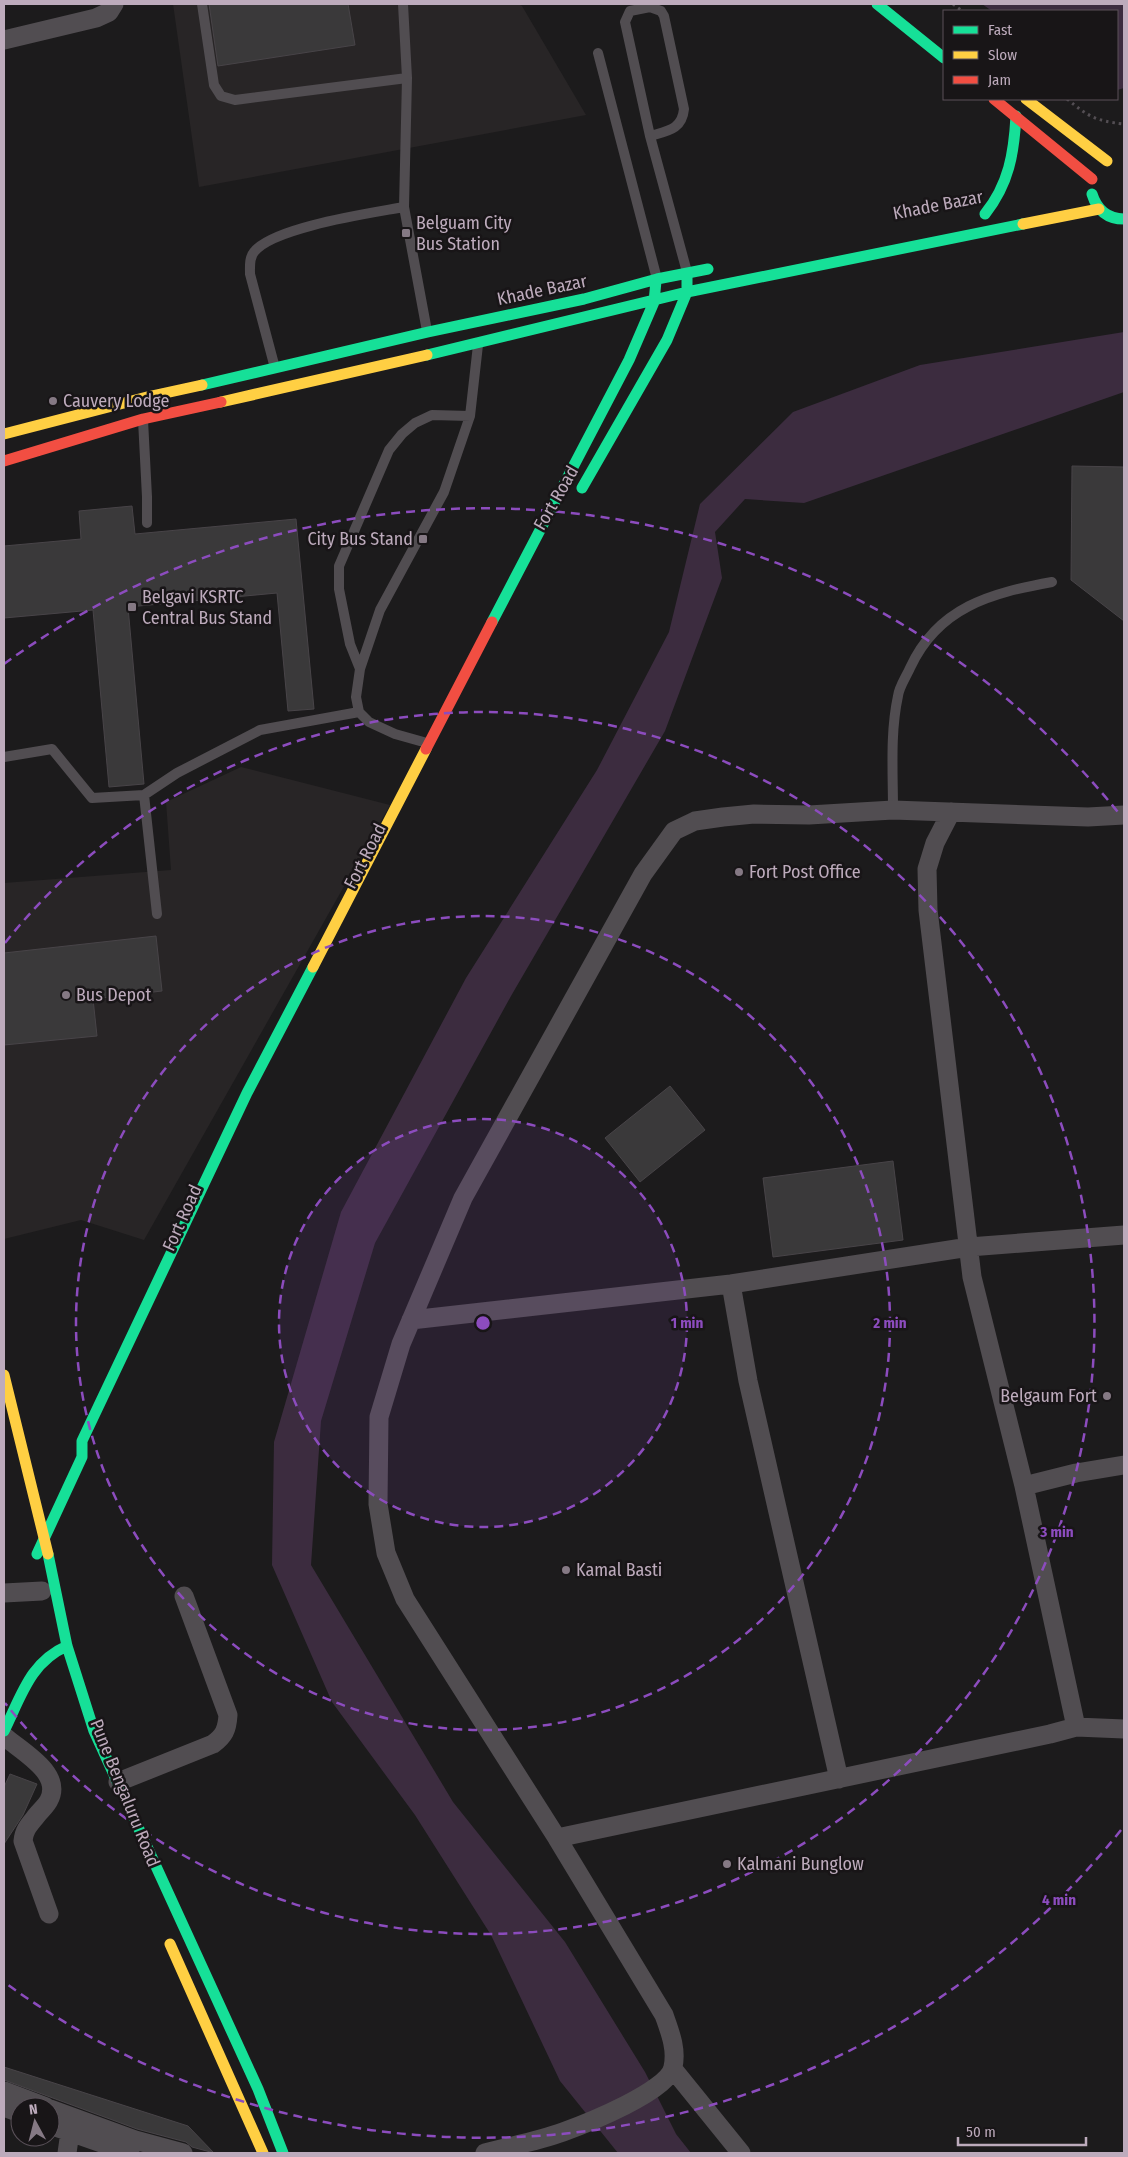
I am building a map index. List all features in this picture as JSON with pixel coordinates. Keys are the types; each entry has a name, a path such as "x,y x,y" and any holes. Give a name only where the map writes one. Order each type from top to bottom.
{"main road":[{"path":"877,4 943,57"},
{"path":"995,100 1092,179"},
{"path":"1027,100 1112,160 1101,166 1092,179 1087,194 1099,210 1113,218 1124,220"},
{"name":"Khade Bazar","path":"1002,210 980,215 997,200 1009,175 1014,146 1016,116"},
{"path":"4,461 143,419 478,344 654,302 686,292 1099,210"},
{"name":"Khade Bazar","path":"4,434 147,397 276,369 428,332 584,300 657,279 716,267"},
{"name":"Fort Road","path":"578,496 667,340 686,292 687,273"},
{"name":"Fort Road","path":"32,1541 36,1563 86,1455 82,1441 247,1093 629,360 654,302 657,279"},
{"path":"428,743 442,743 431,765"},
{"name":"Fort Road","path":"216,1187 237,1143"},
{"path":"4,1375 45,1541 67,1646 94,1732 258,2089 283,2153"},
{"path":"4,1731 32,1674 52,1653 67,1646"},
{"path":"165,1933 263,2153"}],"street":[{"path":"4,40 96,18 110,12 114,4"},
{"path":"485,2153 562,2133 625,2106 662,2083 673,2069 674,2045 664,2015 557,1838 406,1599 386,1553 378,1504 379,1417 401,1344 463,1198 643,874 674,831 695,821 754,814 809,815 893,810 1088,817 1124,815"},
{"path":"951,812 935,843 927,869 928,910 972,1276 1024,1486 1076,1727"},
{"path":"411,1320 731,1284 970,1247 1124,1235"},
{"path":"731,1284 748,1381 839,1778"},
{"path":"1024,1486 1076,1473 1124,1465"},
{"path":"4,1593 41,1592"},
{"path":"118,1782 212,1744 222,1737 228,1727 228,1715 184,1596"},
{"path":"557,1838 1076,1727 1124,1729"},
{"path":"4,1736 48,1772 52,1781 49,1800 24,1831 23,1842 49,1914"},
{"path":"673,2069 741,2153"},
{"path":"4,2092 18,2097"},
{"path":"60,2113 135,2140 183,2153"},
{"path":"60,2128 130,2153"},
{"path":"67,2153 70,2132"}],"lane":[{"path":"202,4 214,86 221,96 235,100 407,78"},
{"path":"403,4 407,78 404,207 428,332"},
{"path":"650,136 680,124 684,109 664,16 661,11 650,7 630,11 625,22 650,136 687,273"},
{"path":"598,53 657,279"},
{"path":"276,369 250,274 250,262 254,252 266,242 287,233 333,219 404,207"},
{"path":"428,743 395,734 369,722 359,712 356,697 360,669 380,610 444,492 470,416 478,344"},
{"path":"360,669 350,644 339,589 339,566 359,520 390,450 402,434 416,423 432,415 470,416"},
{"path":"143,419 147,524"},
{"path":"893,810 893,726 898,694 915,656 936,630 962,609 990,595 1052,582"},
{"path":"4,757 52,749 92,798 144,795 177,774 260,730 359,712"},
{"path":"144,795 157,914"}],"path":[{"path":"1068,100 1088,116 1105,122 1124,124"}],"shaded area":[{"path":"173,4 518,4 522,6 586,115 199,187"},
{"path":"982,4 1124,4 1124,88 1118,90 1118,10 991,10"},
{"path":"1124,332 1124,392 804,503 745,499 715,532 722,578 665,731 511,996 375,1243 321,1421 311,1565 453,1802 565,1942 645,2072 676,2134 691,2153 618,2153 560,2081 491,1935 415,1815 332,1702 272,1565 274,1442 341,1212 466,978 597,770 669,632 700,504 793,412 920,365"},
{"path":"241,767 390,805 144,1240 81,1220 4,1239 4,883 171,870 166,802"}],"building":[{"path":"209,4 348,4 355,45 218,66"},
{"path":"1072,466 1124,467 1124,621 1071,580"},
{"path":"132,506 135,534 296,519 314,709 288,711 277,593 128,607 144,784 109,787 93,610 4,618 4,546 81,539 79,511"},
{"name":"Bus Depot","path":"156,936 162,991 93,999 97,1036 4,1045 4,953"},
{"path":"670,1086 705,1130 640,1182 605,1138"},
{"path":"893,1161 903,1240 773,1257 763,1178"},
{"path":"10,1774 37,1784 23,1815 4,1844 4,1787"},
{"path":"4,2067 188,2126 214,2153 192,2147 186,2142 137,2129 60,2101 60,2097 50,2097 4,2080"}],"traffic: fast":[{"path":"877,4 943,57"},
{"path":"985,214 1000,191 1009,168 1014,143 1016,116"},
{"path":"1092,194 1100,209 1108,215 1124,219"},
{"path":"427,355 687,292 1023,224"},
{"path":"202,385 428,332 584,299 657,279 708,269"},
{"path":"582,488 667,340 687,292 687,273"},
{"path":"492,622 629,360 654,302 656,281"},
{"path":"37,1554 82,1457 82,1441 247,1093 313,967"},
{"path":"48,1554 67,1646 94,1731 258,2089 283,2153"},
{"path":"4,1731 35,1671 54,1653 67,1646"}],"traffic: slow":[{"path":"1027,100 1107,161"},
{"path":"1023,224 1099,209"},
{"path":"221,402 427,355"},
{"path":"4,434 147,397 202,385"},
{"path":"313,967 426,749"},
{"path":"4,1375 48,1554"},
{"path":"170,1944 263,2153"}],"traffic: jam":[{"path":"995,100 1092,179"},
{"path":"4,461 143,419 221,402"},
{"path":"426,749 492,622"}],"place":[{"name":"Belguam City Bus Station","path":"406,233"},
{"name":"Cauvery Lodge","path":"53,401"},
{"name":"City Bus Stand","path":"423,539"},
{"name":"Belgavi KSRTC Central Bus Stand","path":"132,607"},
{"name":"Fort Post Office","path":"739,872"},
{"name":"Bus Depot","path":"66,995"},
{"name":"Belgaum Fort","path":"1107,1396"},
{"name":"Kamal Basti","path":"566,1570"},
{"name":"Kalmani Bunglow","path":"727,1864"}]}
